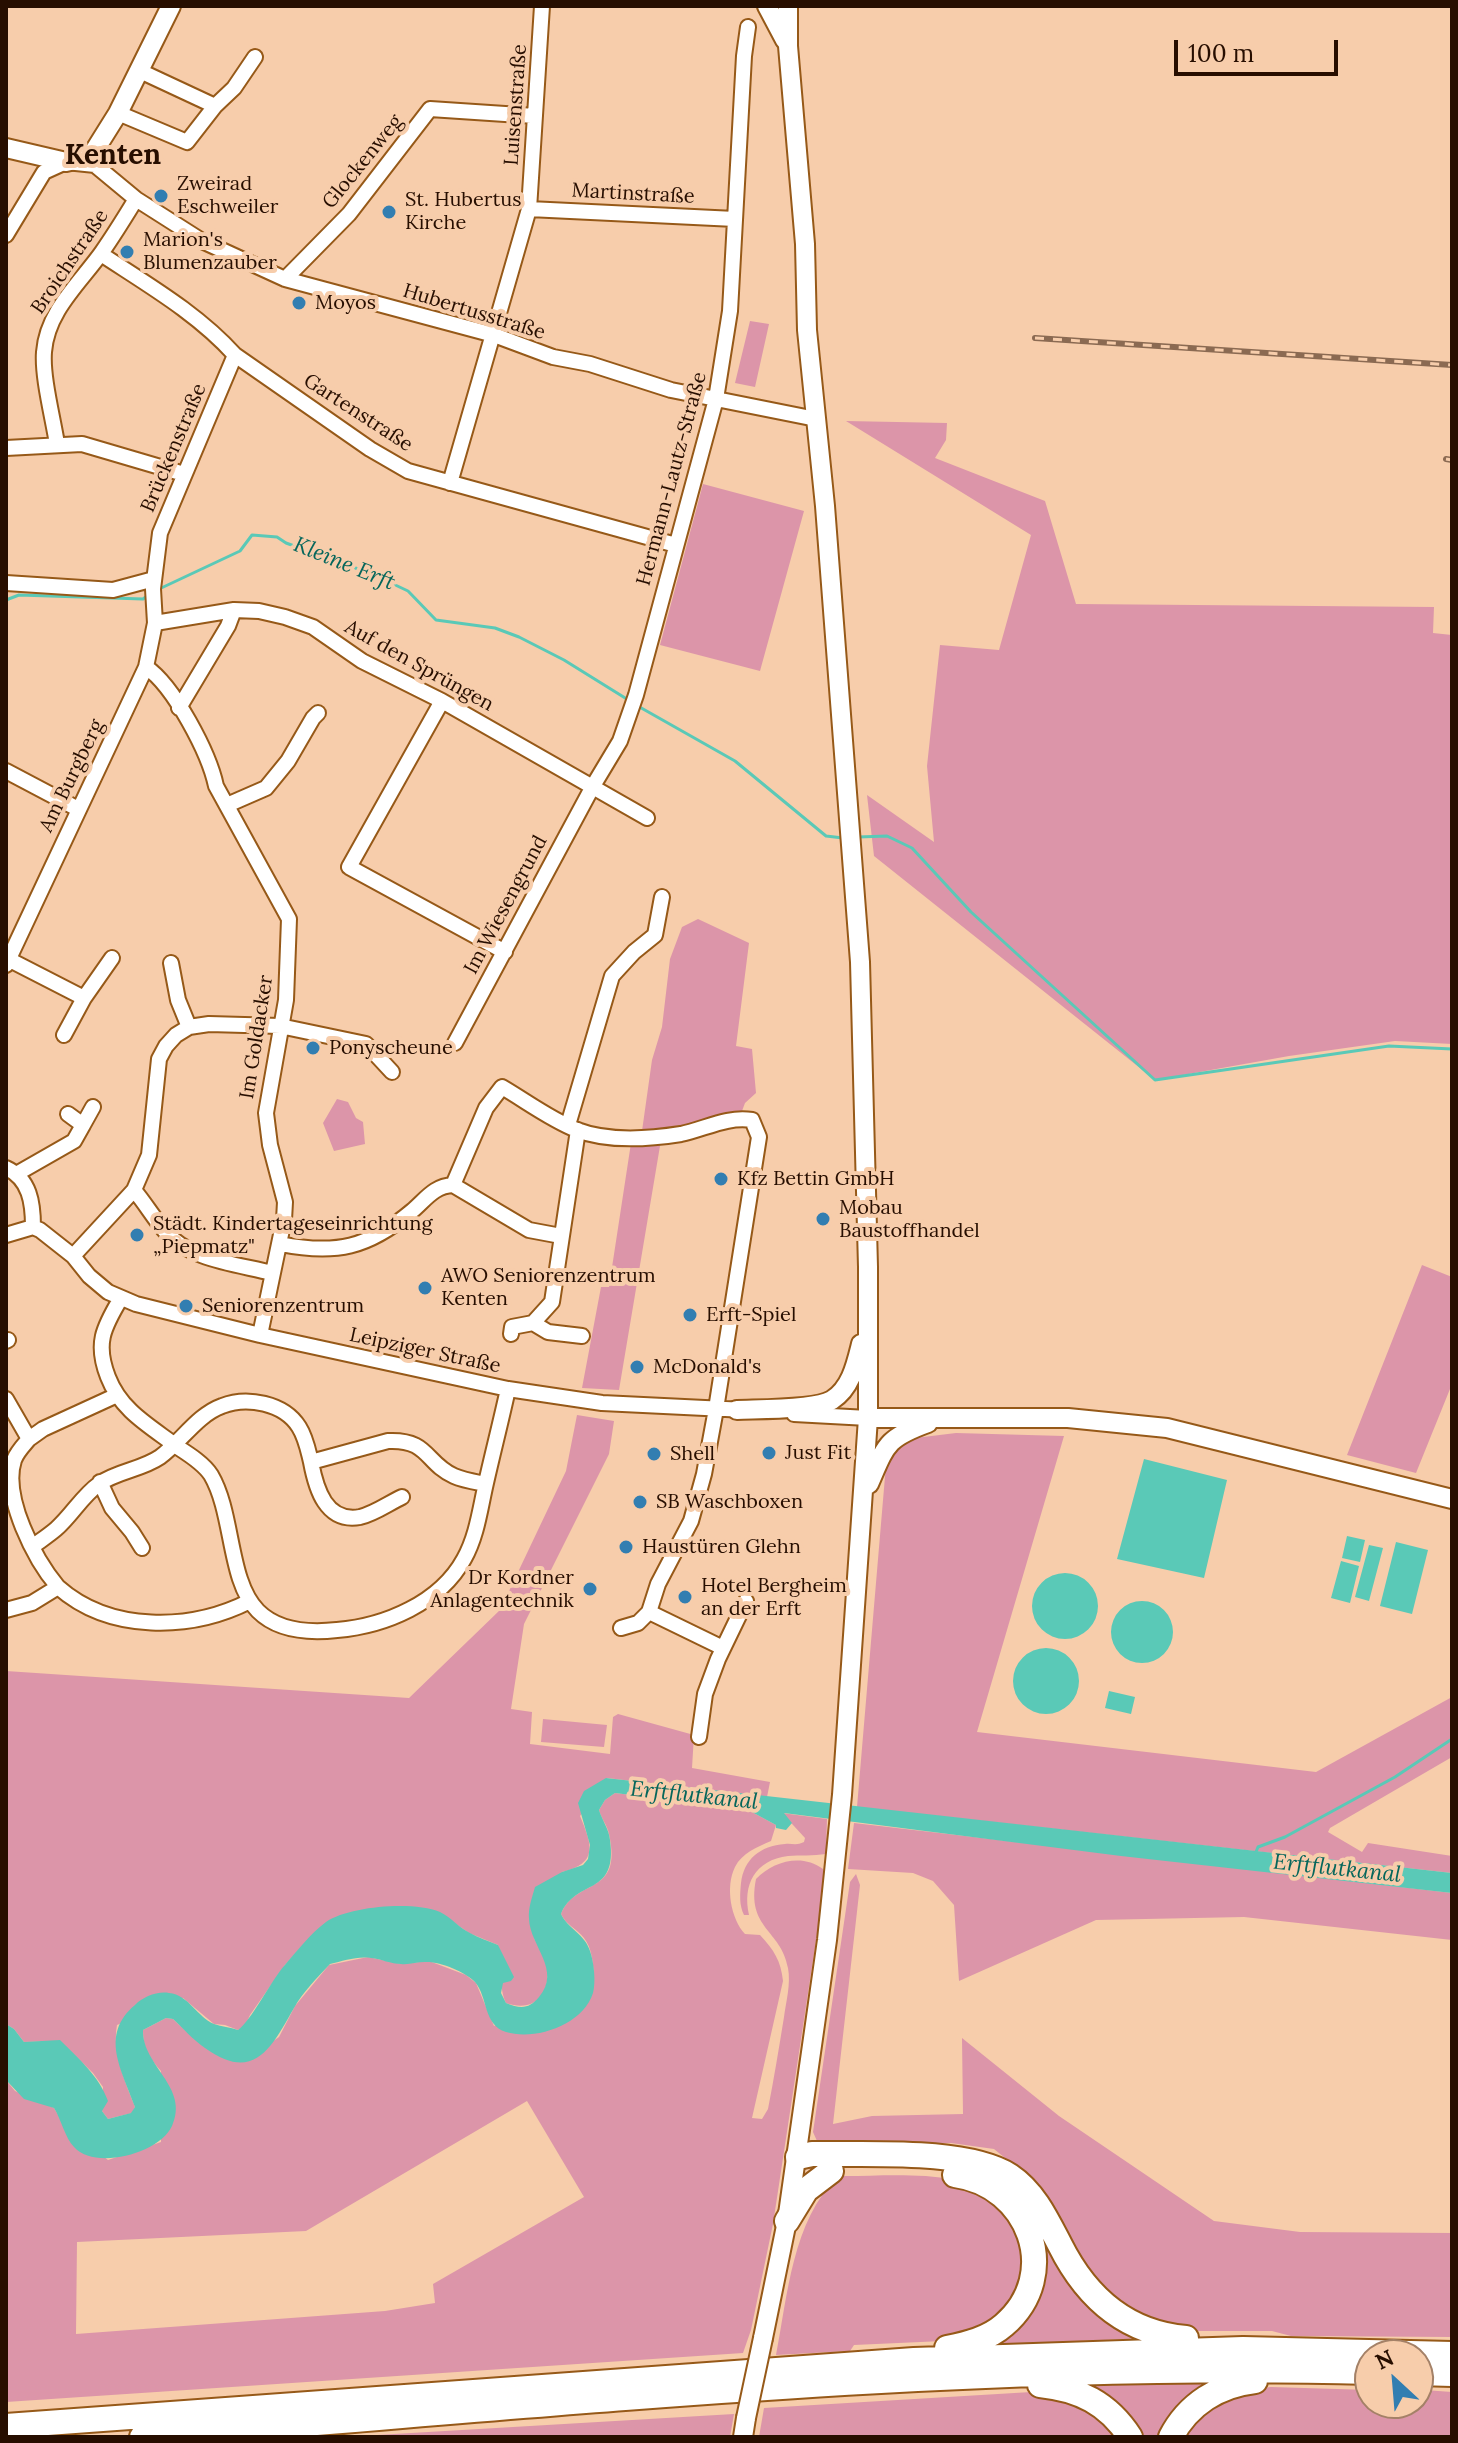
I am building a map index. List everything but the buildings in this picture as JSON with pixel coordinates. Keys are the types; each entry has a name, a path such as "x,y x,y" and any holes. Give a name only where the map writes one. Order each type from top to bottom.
{"highway":[{"path":"798,2157 826,2154 933,2157 969,2161 997,2170 1011,2177 1033,2199 1077,2274 1109,2309 1135,2326 1158,2334 1215,2341 1243,2349"},
{"path":"798,2157 810,2168 831,2171 941,2173 971,2177 1010,2201 1024,2221 1031,2240 1034,2265 1027,2293 1011,2318 985,2337 914,2360"},
{"path":"787,2221 806,2190 831,2171"},
{"path":"6,2426 914,2360 1243,2349 1452,2354"},
{"path":"1171,2437 1190,2410 1213,2393 1250,2381 1284,2379 1316,2370"},
{"path":"142,2437 712,2394 998,2377 1151,2371 1354,2371"},
{"path":"998,2377 1060,2387 1082,2394 1110,2412 1130,2437"}],"main road":[{"path":"6,148 66,162 93,153 118,113 171,6"},
{"path":"767,6 788,46"},
{"path":"744,2428 798,2157 827,1940 842,1795 868,1418 860,962 807,330 805,244 788,46 788,6"},
{"path":"737,1410 799,1407 832,1400 853,1373 867,1322"},
{"path":"868,1418 1068,1418 1167,1428 1452,1499"},
{"path":"864,1495 888,1443 904,1432 942,1418"}],"street":[{"name":"Luisenstraße","path":"450,483 529,209 542,6"},
{"name":"Hermann-Lautz-Straße","path":"593,786 620,741 630,716 716,399 730,311 748,27"},
{"path":"118,113 187,142 215,106 234,88 255,57"},
{"path":"140,71 215,106"},
{"name":"Glockenweg","path":"285,279 349,214 430,109 535,116"},
{"path":"6,235 38,177 66,162"},
{"name":"Hubertusstraße","path":"66,162 95,165 136,199 202,241 285,279 494,335 553,357 590,364 671,390 816,419"},
{"name":"Broichstraße","path":"57,444 43,356 46,335 55,315 86,269 101,254 136,199"},
{"name":"Martinstraße","path":"529,209 735,219"},
{"name":"Gartenstraße","path":"101,254 188,312 218,336 235,355 370,449 408,471 676,545"},
{"name":"Brückenstraße","path":"153,607 160,533 235,355"},
{"path":"6,448 82,444 184,474"},
{"path":"6,583 113,590 153,584"},
{"name":"Am Burgberg","path":"7,961 146,667 155,623 153,607"},
{"path":"179,708 228,626 234,610"},
{"name":"Auf den Sprüngen","path":"155,623 234,610 259,611 313,627 362,661 442,701 647,818"},
{"name":"Im Goldacker","path":"146,667 157,674 212,766 216,786 289,919 286,1000 266,1113 270,1145 285,1202 280,1244 260,1335"},
{"path":"442,701 349,867 505,952"},
{"path":"227,805 266,788 288,761 318,713"},
{"path":"6,771 78,809"},
{"name":"Im Wiesengrund","path":"455,1043 593,786"},
{"path":"511,1334 512,1327 533,1323 552,1302 573,1128 612,976 655,935 662,897"},
{"path":"64,1035 84,998 112,958"},
{"path":"7,961 84,998"},
{"path":"171,963 178,1000 189,1027"},
{"path":"73,1256 134,1190 149,1155 159,1059 176,1035 189,1027 209,1024 280,1026 366,1044 392,1072"},
{"path":"453,1185 486,1108 502,1087 573,1128 613,1137 665,1137 736,1117 752,1120 759,1137 716,1409 704,1474 691,1521 658,1584 649,1612 638,1623 621,1628"},
{"path":"6,1235 33,1227 30,1196 12,1171 74,1141 93,1107"},
{"path":"68,1114 83,1125"},
{"path":"280,1244 333,1250 359,1244 389,1228 434,1191 453,1185 529,1230 561,1236"},
{"path":"134,1190 165,1232 183,1247 214,1259 272,1273"},
{"name":"Leipziger Straße","path":"33,1227 54,1239 108,1292 260,1335 508,1389 611,1404 868,1418"},
{"path":"121,1298 102,1333 99,1350 115,1396 139,1419 209,1471 219,1491 244,1590 250,1601 274,1622 290,1628 312,1631 351,1629 374,1623 433,1595 464,1559 478,1521 508,1389"},
{"path":"533,1323 548,1332 582,1336"},
{"path":"115,1396 43,1429 18,1452 11,1477 16,1505 43,1570 58,1587 92,1610 128,1619 176,1623 198,1621 250,1601"},
{"path":"6,1399 29,1439"},
{"path":"32,1547 57,1528 100,1482 151,1463 221,1406 242,1403 270,1404 298,1425 306,1441 324,1504 341,1517 362,1517 402,1497"},
{"path":"311,1462 399,1440 425,1451 454,1476 485,1484"},
{"path":"100,1482 112,1508 142,1548"},
{"path":"6,1610 32,1603 58,1587"},
{"path":"699,1737 705,1694 746,1601"},
{"path":"649,1612 723,1648"}],"shaded area":[{"path":"750,321 769,324 755,387 735,383"},
{"path":"846,421 947,423 946,440 935,458 1045,501 1076,604 1434,607 1433,633 1452,635 1452,1044 1395,1041 1155,1080 874,856 867,795 934,842 927,766 940,645 999,650 1031,535"},
{"path":"703,484 804,511 760,671 660,645"},
{"path":"698,919 749,943 736,1046 752,1049 756,1093 745,1103 742,1111 709,1121 642,1131 652,1060 662,1027 670,959 682,927"},
{"path":"337,1099 348,1102 356,1118 363,1122 365,1144 334,1151 323,1123"},
{"path":"661,1140 619,1390 582,1388 601,1287 609,1287 631,1143"},
{"path":"1422,1265 1452,1277 1452,1384 1416,1473 1347,1455"},
{"path":"577,1415 614,1421 609,1454 524,1624 511,1709 532,1712 530,1744 610,1754 613,1717 618,1714 694,1735 692,1768 770,1782 767,1797 607,1778 580,1816 589,1844 587,1858 582,1864 562,1872 534,1938 547,1967 546,1986 538,1999 524,2006 506,2003 498,1945 469,1933 440,1913 399,1906 302,1946 285,1965 245,2026 238,2030 214,2024 183,1998 117,2025 118,2056 135,2107 132,2113 108,2119 102,2111 103,2087 60,2041 24,2042 6,2024 6,1671 409,1698 500,1610 566,1471"},
{"path":"956,1433 1064,1436 977,1732 1316,1772 1452,1697 1452,1757 1328,1832 1362,1852 1368,1843 1452,1856 1452,1873 857,1807 887,1453 915,1438"},
{"path":"543,1719 607,1725 604,1747 541,1742"},
{"path":"615,1793 727,1807 750,1811 776,1825 771,1841 750,1851 738,1862 730,1884 731,1902 740,1928 745,1934 760,1935 769,1946 779,1962 783,1981 752,2118 762,2119 768,2109 789,1980 784,1955 756,1909 756,1879 788,1861 806,1861 823,1869 825,1881 773,2224 751,2330 743,2353 6,2402 6,2080 15,2091 54,2108 64,2125 108,2160 161,2142 161,2071 148,2052 143,2030 166,2018 173,2019 212,2052 243,2062 279,2037 295,2006 329,1965 368,1957 401,1964 429,1961 466,1975 476,1983 494,2026 594,1976 587,1942 561,1914 568,1903 596,1884 610,1868 612,1854 609,1834 599,1810 605,1800","holes":["527,2101 584,2197 433,2284 435,2303 385,2311 76,2334 77,2242 306,2231"]},
{"path":"782,1813 827,1819 826,1854 788,1856 767,1863 759,1869 750,1884 749,1915 744,1915 741,1883 750,1861 761,1851 776,1845 804,1842 805,1838"},
{"path":"854,1823 1452,1893 1452,1940 1244,1917 1096,1920 959,1981 954,1905 933,1881 913,1873 848,1869"},
{"path":"856,1874 860,1885 833,2124 872,2116 963,2114 962,2038 1059,2116 1214,2221 1300,2232 1452,2233 1452,2337 1164,2331 1136,2319 1092,2283 1031,2179 994,2149 951,2143 826,2147 817,2141 813,2132 850,1882"},
{"path":"821,2160 931,2161 973,2166 991,2172 1007,2181 1031,2205 1076,2281 1092,2300 1120,2323 1153,2338 984,2345 1009,2327 1026,2305 1036,2281 1038,2255 1034,2230 1022,2207 1002,2188 960,2170 925,2166 820,2165"},
{"path":"838,2176 945,2178 966,2182 1000,2200 1012,2218 1028,2255 1013,2308 965,2340 854,2345 850,2351 776,2355 801,2237 823,2194"},
{"path":"1222,2381 1166,2437 1135,2437 1079,2384"},
{"path":"1271,2387 1354,2390 1354,2419 1434,2419 1434,2391 1452,2392 1452,2437 1178,2437 1198,2410 1244,2390"},
{"path":"1048,2391 1068,2394 1123,2437 759,2437 764,2408"},
{"path":"734,2414 730,2437 343,2437"}],"water":[{"path":"1144,1459 1227,1480 1204,1578 1117,1559"},
{"path":"1347,1536 1365,1540 1360,1562 1342,1558"},
{"path":"1396,1542 1428,1550 1412,1614 1380,1606"},
{"path":"1369,1545 1383,1548 1369,1601 1355,1597"},
{"path":"1341,1561 1359,1566 1350,1603 1331,1598"},
{"path":"1065,1573 1078,1576 1088,1583 1095,1593 1098,1606 1095,1619 1088,1629 1078,1636 1065,1639 1052,1636 1042,1629 1035,1619 1032,1606 1035,1593 1042,1583 1052,1576"},
{"path":"1142,1601 1164,1610 1173,1632 1164,1654 1142,1663 1120,1654 1111,1632 1120,1610"},
{"path":"1046,1648 1059,1651 1069,1658 1076,1668 1079,1681 1076,1694 1069,1704 1059,1711 1046,1714 1033,1711 1023,1704 1016,1694 1013,1681 1016,1668 1023,1658 1033,1651"},
{"path":"1109,1691 1135,1697 1131,1714 1105,1708"},
{"name":"Erftflutkanal","path":"606,1778 1452,1873 1452,1893 1121,1856 784,1813 792,1823 786,1830 776,1828 776,1825 750,1811 615,1793 605,1800 599,1810 610,1840 608,1871 594,1885 576,1895 561,1914 590,1951 594,1972 593,1993 579,2014 557,2028 530,2034 506,2032 493,2023 475,1982 445,1965 350,1959 330,1964 310,1985 269,2047 249,2061 222,2058 201,2045 173,2019 166,2018 143,2030 150,2055 175,2100 176,2112 165,2136 141,2151 111,2158 84,2154 71,2143 54,2108 24,2099 6,2080 6,2024 24,2042 60,2040 99,2084 108,2101 102,2111 108,2119 131,2113 135,2107 120,2066 116,2041 124,2016 138,2002 155,1994 176,1995 208,2021 238,2030 284,1966 315,1932 326,1922 365,1909 398,1906 440,1912 466,1931 498,1945 514,1977 503,1983 501,1993 506,2003 520,2007 532,2004 545,1987 547,1977 529,1919 535,1887 583,1865 588,1859 590,1845 578,1803 584,1791"}],"waterway":[{"name":"Kleine Erft","path":"157,590 240,551 252,535 277,537 408,591 436,620 495,628 519,637 564,660 630,701"},
{"name":"Kleine Erft","path":"6,600 19,595 143,599 147,596"},
{"name":"Kleine Erft","path":"636,705 735,761 826,836 843,838"},
{"path":"858,837 887,836 912,848 971,912 1155,1080 1389,1046 1452,1049"},
{"name":"Erftflutkanal","path":"1256,1852 1258,1847 1285,1837 1395,1777 1452,1739"}],"railway":[{"path":"1035,338 1452,365"},
{"path":"1446,459 1452,460"}],"place":[{"name":"Zweirad Eschweiler","path":"161,196"},
{"name":"St. Hubertus Kirche","path":"389,212"},
{"name":"Marion's Blumenzauber","path":"127,252"},
{"name":"Moyos","path":"299,303"},
{"name":"Ponyscheune","path":"313,1048"},
{"name":"Kfz Bettin GmbH","path":"721,1179"},
{"name":"Mobau Baustoffhandel","path":"823,1219"},
{"name":"Städt. Kindertageseinrichtung „Piepmatz\"","path":"137,1235"},
{"name":"AWO Seniorenzentrum Kenten","path":"425,1288"},
{"name":"Seniorenzentrum","path":"186,1306"},
{"name":"Erft-Spiel","path":"690,1315"},
{"name":"McDonald's","path":"637,1367"},
{"name":"Just Fit","path":"769,1453"},
{"name":"Shell","path":"654,1454"},
{"name":"SB Waschboxen","path":"640,1502"},
{"name":"Haustüren Glehn","path":"626,1547"},
{"name":"Dr Kordner Anlagentechnik","path":"590,1589"},
{"name":"Hotel Bergheim an der Erft","path":"685,1597"}],"district":[{"name":"Kenten","path":"113,156"}]}
